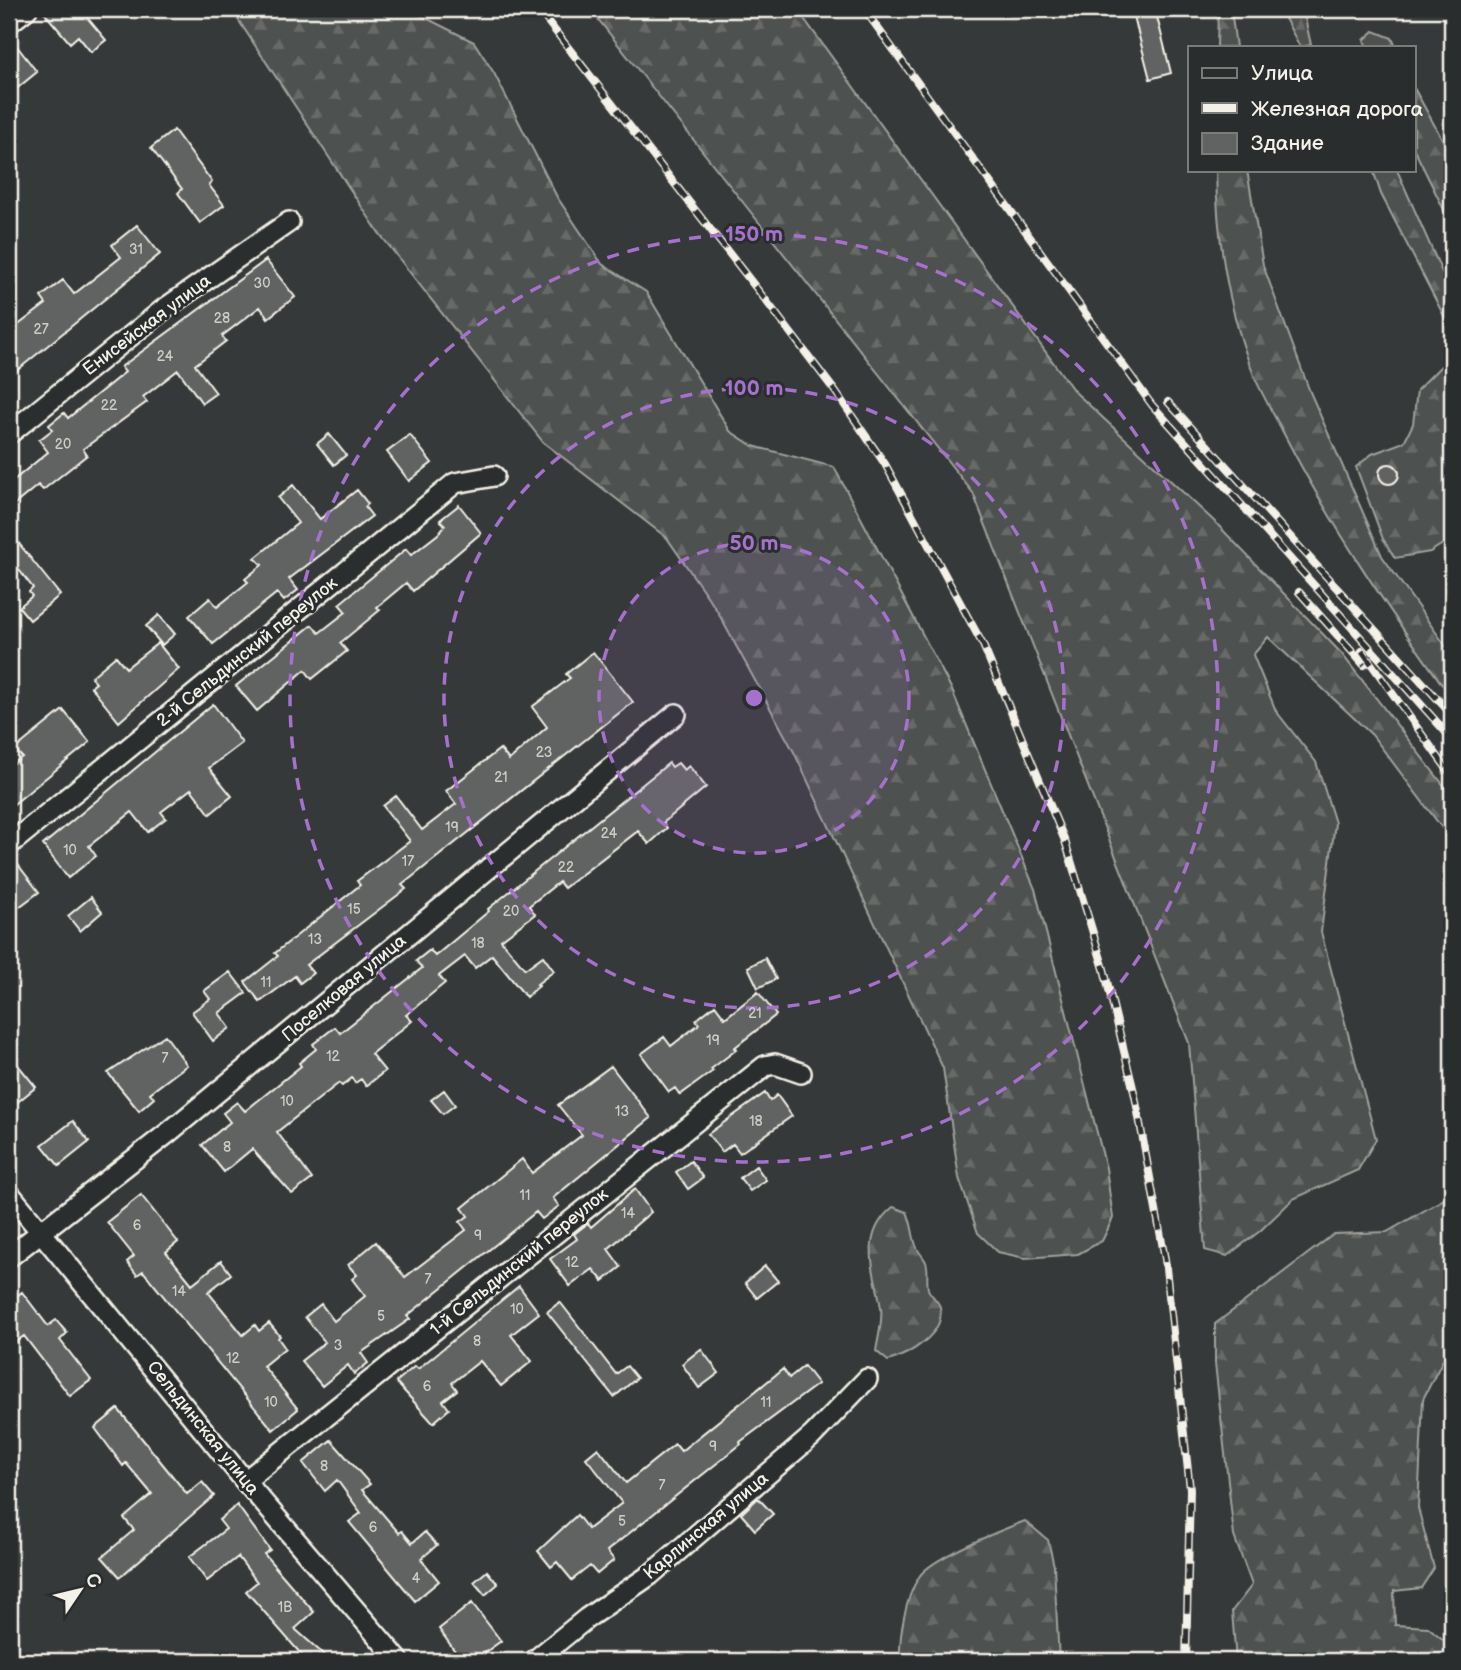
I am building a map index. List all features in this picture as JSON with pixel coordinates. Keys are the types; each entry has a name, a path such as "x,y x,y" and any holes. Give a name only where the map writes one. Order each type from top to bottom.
{"street":[{"path":"9,23 27,9"},
{"name":"Енисейская улица","path":"9,434 164,309 289,222"},
{"name":"2-й Сельдинский переулок","path":"9,845 455,484 494,476"},
{"name":"Поселковая улица","path":"9,1257 169,1132 676,714"},
{"name":"1-й Сельдинский переулок","path":"245,1481 765,1066 775,1063 800,1073"},
{"name":"Сельдинская улица","path":"9,1193 245,1481 399,1661"},
{"name":"Карлинская улица","path":"534,1661 587,1618 650,1575 812,1436 866,1379"}],"green space":[{"path":"225,9 408,9 474,42 494,73 557,197 602,264 646,292 730,431 753,446 834,467 951,688 1035,889 1106,1168 1113,1218 1102,1241 1078,1254 1025,1258 998,1252 978,1233 959,1178 943,1068 794,752 716,609 667,538 543,442 379,233 237,18"},
{"path":"590,9 797,9 1074,391 1215,522 1341,653 1452,796 1452,841 1372,735 1268,637 1253,655 1276,711 1316,762 1335,823 1321,932 1376,1139 1358,1170 1293,1199 1260,1231 1227,1256 1205,1250 1189,1043 973,493"},
{"path":"1218,9 1231,9 1236,46 1217,46"},
{"path":"1280,9 1303,9 1311,45 1299,46"},
{"path":"1374,31 1392,38 1396,46 1367,46 1364,40"},
{"path":"1416,92 1452,157 1452,226 1416,153"},
{"path":"1216,172 1247,172 1263,265 1310,392 1382,556 1452,655 1452,698 1342,536 1302,469 1256,381 1237,324 1219,221"},
{"path":"1374,172 1398,172 1452,295 1452,538 1430,552 1395,558 1383,539 1356,467 1372,454 1404,442 1413,424 1417,390 1448,359 1445,318 1381,194"},
{"path":"1452,1190 1452,1342 1423,1399 1418,1508 1434,1568 1421,1588 1394,1591 1395,1625 1428,1627 1446,1642 1448,1661 1236,1661 1232,1611 1252,1585 1234,1536 1215,1363 1215,1324 1334,1234 1387,1232 1444,1199"},
{"path":"893,1207 907,1212 915,1244 927,1265 928,1289 939,1304 940,1317 937,1326 924,1342 888,1361 876,1351 881,1313 873,1267 872,1242 882,1218"},
{"path":"1025,1521 1048,1540 1054,1566 1059,1661 900,1661 904,1618 910,1596 926,1569 985,1537"}],"building":[{"path":"41,9 80,9 106,40 91,52 78,36 70,43"},
{"path":"1132,9 1155,9 1171,73 1150,79"},
{"path":"9,36 37,72 9,95"},
{"path":"174,130 212,182 209,185 224,205 200,223 178,193 182,189 151,148"},
{"path":"137,225 160,254 9,377 9,332 46,304 41,297 63,280 74,294 121,257 112,245"},
{"path":"266,260 295,297 268,318 260,307 222,336 226,341 195,365 216,393 202,403 178,370 143,397 147,402 83,449 87,455 43,490 38,485 9,509 9,484 48,452 39,440 52,430 49,425 64,413 68,418 125,372 121,367"},
{"path":"329,434 346,455 334,465 317,444"},
{"path":"410,435 432,463 409,481 387,452"},
{"path":"1389,464 1396,467 1399,474 1396,481 1389,484 1382,481 1379,474 1382,467"},
{"path":"293,485 320,519 357,490 368,504 365,507 372,516 289,579 298,590 284,601 277,593 213,644 189,616 210,598 217,607 248,582 245,579 262,565 255,558 298,523 278,498"},
{"path":"459,505 481,533 413,591 406,583 377,607 380,610 340,643 347,651 312,679 305,670 257,711 236,686 312,625 319,633 346,612 339,604 406,549 411,555 438,534 445,525 440,520"},
{"path":"9,531 60,595 30,620 19,607 32,596 29,592 33,588 9,557"},
{"path":"159,615 175,634 162,645 146,626"},
{"path":"158,643 179,669 119,722 91,687 96,683 91,677 116,656 126,668"},
{"path":"593,652 633,702 402,885 406,889 306,965 313,973 300,983 295,976 260,1002 245,982 278,956 275,953 360,885 357,881 410,841 383,806 396,796 422,830 456,804 446,791 500,749 509,760 547,727 532,707 570,678 566,674"},
{"path":"213,704 242,743 209,768 232,796 210,814 191,789 161,812 166,818 148,832 132,812 89,846 96,856 68,878 43,845"},
{"path":"63,710 90,742 9,808 9,767 22,757 15,749"},
{"path":"669,763 672,767 678,763 684,770 689,766 706,787 663,823 667,828 649,844 638,831 564,888 559,882 529,906 535,914 501,940 525,969 543,956 554,971 537,984 539,986 526,997 492,955 475,968 465,956 439,976 445,983 406,1015 412,1021 371,1054 385,1071 366,1086 361,1079 355,1083 352,1078 342,1086 339,1083 277,1132 312,1179 292,1194 252,1149 224,1172 202,1145 230,1122 223,1113 237,1102 245,1111 301,1066 299,1063 316,1049 313,1044 335,1027 340,1033 422,968 416,961 430,950 435,956 489,911 488,909"},
{"path":"9,857 12,857 39,892 15,910 9,902"},
{"path":"91,897 102,912 80,931 68,916"},
{"path":"765,958 776,979 758,988 748,967"},
{"path":"230,972 246,993 219,1013 230,1028 213,1041 192,1012 210,999 204,991"},
{"path":"758,992 776,1015 734,1048 736,1050 711,1069 713,1071 680,1095 675,1088 669,1092 641,1054 664,1037 671,1046 699,1024 696,1020 715,1005 725,1018"},
{"path":"165,1035 187,1065 150,1093 154,1098 139,1111 108,1073"},
{"path":"9,1054 36,1087 9,1109"},
{"path":"611,1066 651,1118 553,1198 559,1206 542,1219 536,1212 407,1316 410,1319 361,1353 368,1363 354,1374 348,1365 322,1386 301,1361 325,1342 305,1317 321,1304 334,1321 365,1296 352,1279 357,1275 348,1265 376,1242 405,1277 466,1230 460,1222 468,1216 462,1208 522,1159 532,1173 582,1135 558,1105"},
{"path":"444,1090 455,1105 443,1114 431,1100"},
{"path":"765,1093 770,1101 777,1095 792,1116 740,1153 733,1144 722,1152 708,1134"},
{"path":"73,1121 89,1142 59,1166 42,1145"},
{"path":"691,1161 703,1178 688,1189 676,1172"},
{"path":"756,1166 766,1180 750,1191 740,1178"},
{"path":"635,1189 651,1212 608,1249 621,1267 603,1281 593,1269 570,1286 550,1259 577,1239 574,1234 588,1223 591,1227"},
{"path":"141,1195 178,1242 166,1252 192,1284 221,1261 231,1274 208,1292 243,1335 255,1325 259,1331 269,1323 280,1336 278,1338 285,1348 263,1366 298,1409 273,1430 143,1271 137,1275 127,1262 134,1256 107,1222"},
{"path":"765,1266 778,1281 757,1298 745,1283"},
{"path":"519,1286 539,1313 511,1335 532,1361 501,1386 480,1361 452,1383 457,1390 443,1401 449,1409 433,1423 396,1382 415,1366 418,1369"},
{"path":"22,1292 48,1326 56,1320 67,1333 60,1340 91,1380 70,1396 24,1336 9,1347 9,1302"},
{"path":"560,1302 616,1374 627,1366 637,1378 614,1397 547,1312"},
{"path":"701,1349 719,1373 699,1388 682,1364"},
{"path":"804,1366 818,1384 740,1442 741,1444 607,1551 614,1560 597,1574 590,1566 572,1580 557,1562 551,1567 538,1551 577,1515 588,1529 622,1503 586,1458 598,1448 626,1483 675,1444 681,1451 783,1369 789,1378"},
{"path":"118,1409 187,1494 202,1482 214,1496 120,1577 102,1557 134,1530 124,1518 152,1494 126,1463 123,1466 95,1428"},
{"path":"331,1440 370,1484 362,1490 399,1533 402,1531 412,1543 425,1532 437,1545 421,1559 439,1581 415,1601 349,1522 361,1513 337,1480 325,1491 303,1463"},
{"path":"758,1498 773,1514 755,1530 741,1514"},
{"path":"237,1505 270,1550 264,1554 314,1612 295,1629 331,1661 307,1661 246,1591 257,1582 238,1557 207,1581 189,1557 226,1529 219,1520"},
{"path":"487,1571 498,1584 485,1595 474,1582"},
{"path":"472,1603 501,1641 473,1661 462,1661 439,1629"}],"railway":[{"path":"538,9 835,391 885,464 983,645 1065,841 1104,969 1135,1096 1165,1259 1190,1489 1186,1661"},
{"path":"864,9 1152,405 1452,739"},
{"path":"1168,402 1452,715"},
{"path":"1299,592 1364,665"},
{"path":"1362,651 1452,776"}]}
